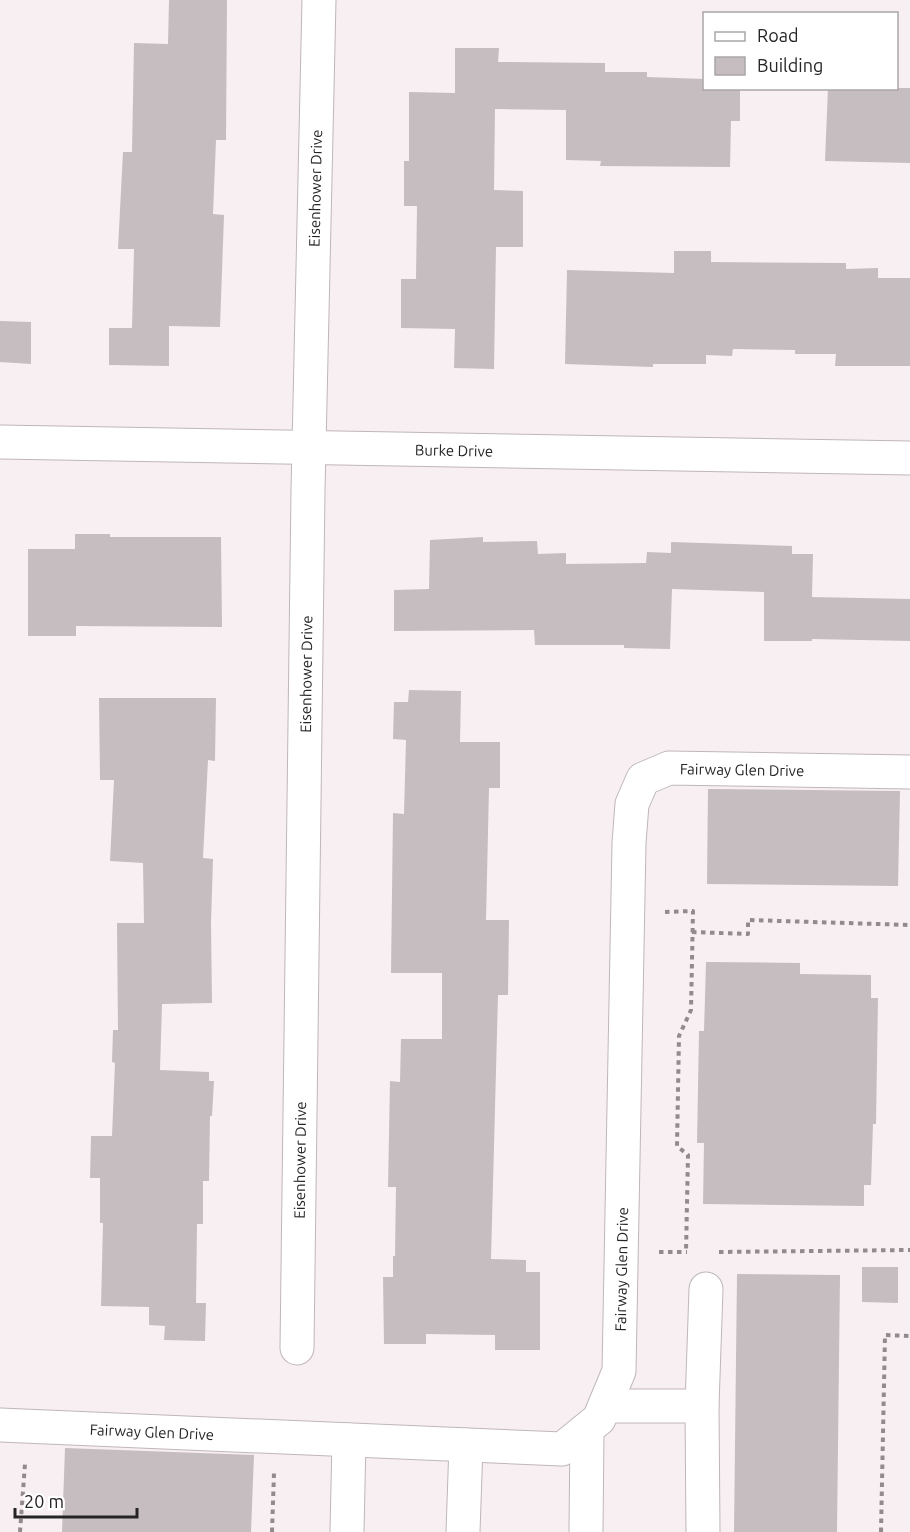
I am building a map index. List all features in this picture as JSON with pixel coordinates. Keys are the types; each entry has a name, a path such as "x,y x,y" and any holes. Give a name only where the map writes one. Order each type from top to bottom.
{"street":[{"name":"Eisenhower Drive","path":"297,1348 309,447 319,0"},
{"name":"Burke Drive","path":"0,442 910,458"},
{"name":"Fairway Glen Drive","path":"14,1424 562,1449 596,1418 619,1371 627,912 632,804 643,779 669,768 910,772"},
{"path":"703,1532 702,1406 706,1289"},
{"path":"586,1532 596,1418 702,1406"},
{"path":"346,1532 349,1440"},
{"path":"463,1532 466,1445"}],"path":[{"path":"627,912 693,911 691,1010 679,1036 677,1146 688,1155 686,1252 698,1252"},
{"path":"692,932 748,934 748,920 910,924"},
{"path":"710,1252 910,1250"},
{"path":"881,1532 885,1335 910,1336"},
{"path":"14,1424 20,1532"},
{"path":"272,1532 276,1436"}],"building":[{"path":"169,0 227,0 226,140 216,140 213,214 224,215 220,327 169,326 169,366 109,365 109,328 132,328 134,249 118,249 123,152 132,152 134,43 168,44"},
{"path":"455,48 499,48 498,62 605,63 605,72 647,72 647,77 703,79 703,90 740,90 740,121 731,121 730,167 600,166 601,161 566,160 566,110 495,109 494,190 523,191 523,247 496,247 494,369 454,368 455,329 401,328 401,279 416,279 417,206 404,206 404,161 409,161 409,92 455,93"},
{"path":"910,88 910,163 825,161 828,90"},
{"path":"674,251 711,251 711,262 846,263 846,269 878,268 878,278 910,278 910,366 835,366 836,354 795,354 795,350 733,349 732,356 706,355 706,364 653,364 653,367 565,364 567,270 674,273"},
{"path":"0,321 31,322 31,364 0,362"},
{"path":"75,534 110,534 110,537 221,537 222,627 76,626 76,636 28,636 28,549 75,549"},
{"path":"483,537 483,542 537,541 538,554 566,553 566,564 646,563 647,552 671,553 671,542 792,546 792,554 813,554 812,597 910,599 910,641 812,639 812,641 764,641 764,592 672,589 670,649 624,648 624,645 535,645 534,630 394,631 394,590 429,589 430,540"},
{"path":"409,690 461,691 460,742 500,742 500,788 489,788 486,920 509,920 508,995 498,995 491,1259 526,1260 526,1272 540,1272 540,1350 495,1350 495,1335 426,1334 426,1344 384,1344 383,1277 393,1277 393,1256 395,1256 396,1187 388,1187 390,1081 400,1082 401,1039 442,1039 442,973 391,973 393,813 404,814 406,740 393,739 394,702 408,702"},
{"path":"99,698 216,698 215,761 208,760 203,858 213,859 212,1003 162,1004 160,1070 209,1072 209,1081 214,1081 212,1116 210,1116 209,1181 203,1181 203,1224 197,1224 196,1303 206,1303 205,1341 164,1340 165,1326 149,1325 149,1307 101,1306 103,1223 100,1223 100,1178 90,1178 91,1136 112,1136 115,1063 112,1062 113,1030 118,1030 117,923 144,923 143,863 110,861 114,780 100,780"},
{"path":"708,789 900,791 898,886 707,884"},
{"path":"706,962 800,963 800,974 871,975 871,998 878,998 876,1124 873,1124 871,1185 864,1185 864,1206 703,1204 704,1143 697,1143 699,1031 704,1031"},
{"path":"862,1267 898,1267 898,1303 862,1302"},
{"path":"737,1274 840,1275 837,1532 734,1532"},
{"path":"65,1448 254,1455 251,1532 62,1532"}]}
